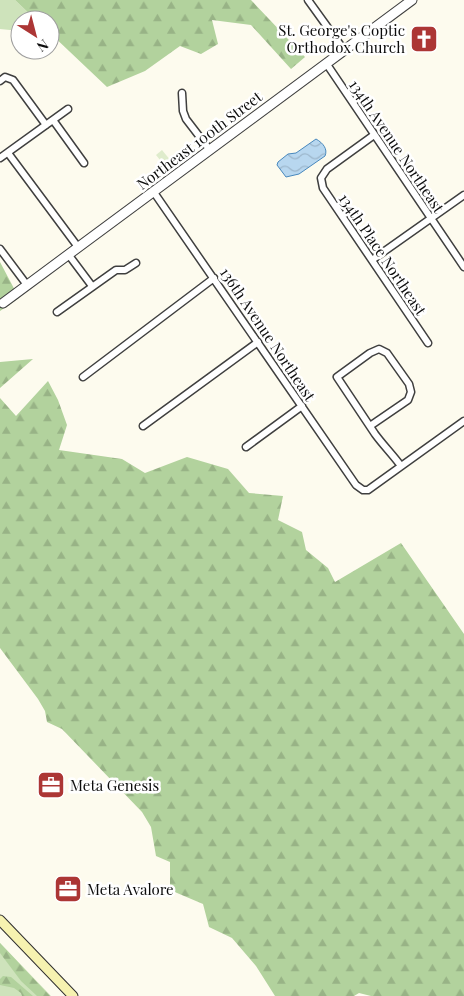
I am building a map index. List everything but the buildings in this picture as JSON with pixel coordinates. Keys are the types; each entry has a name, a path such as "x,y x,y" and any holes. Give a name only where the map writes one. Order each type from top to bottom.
{"main road":[{"path":"0,920 73,996"}],"street":[{"path":"308,0 344,50"},
{"name":"Northeast 100th Street","path":"3,303 412,0"},
{"name":"134th Avenue Northeast","path":"326,63 464,267"},
{"path":"2,79 13,80 46,125"},
{"path":"182,93 183,111 186,119 209,149"},
{"path":"0,158 68,109"},
{"path":"53,120 84,163"},
{"name":"134th Place Northeast","path":"374,135 328,170 321,178 323,188 428,343"},
{"path":"8,153 78,247"},
{"name":"136th Avenue Northeast","path":"153,191 356,485 363,490 368,490 401,466"},
{"path":"372,260 464,195"},
{"path":"0,249 27,285"},
{"path":"68,254 92,286"},
{"path":"58,312 116,270 125,270 136,263"},
{"path":"83,377 214,278"},
{"path":"143,426 258,342"},
{"path":"370,426 407,400 411,392 409,384 387,353 379,349 370,353 337,377 370,426 401,466 464,420"},
{"path":"246,447 302,406"}],"green space":[{"path":"0,0 15,0 26,10 10,10 10,30 0,29"},
{"path":"15,0 251,0 305,57 291,69 251,25 212,20 218,44 201,54 180,46 145,71 107,87 60,42 60,10 26,10"},
{"path":"162,150 171,161 165,166 156,155"},
{"path":"0,262 19,298 0,311"},
{"path":"33,359 0,388 0,362"},
{"path":"48,381 58,400 67,425 59,450 122,459 145,473 187,457 228,469 249,493 283,496 278,520 302,532 306,550 328,568 335,582 401,543 464,634 464,996 371,996 359,993 354,996 275,996 256,966 232,938 209,927 203,904 170,890 170,862 156,856 151,827 142,812 62,729 47,722 45,711 38,699 0,648 0,398 16,416"},
{"path":"0,943 51,996 0,996"},
{"path":"0,943 50,996 37,996 21,981 0,953"},
{"path":"3,976 11,977 33,996 22,996 14,988 0,985 0,979"}],"water":[{"path":"316,139 324,146 325,156 299,174 286,177 277,165 278,162 288,154 296,153"}],"place":[{"name":"St. George's Coptic Orthodox Church","path":"424,39"},
{"name":"Meta Genesis","path":"51,785"},
{"name":"Meta Avalore","path":"68,889"}]}
